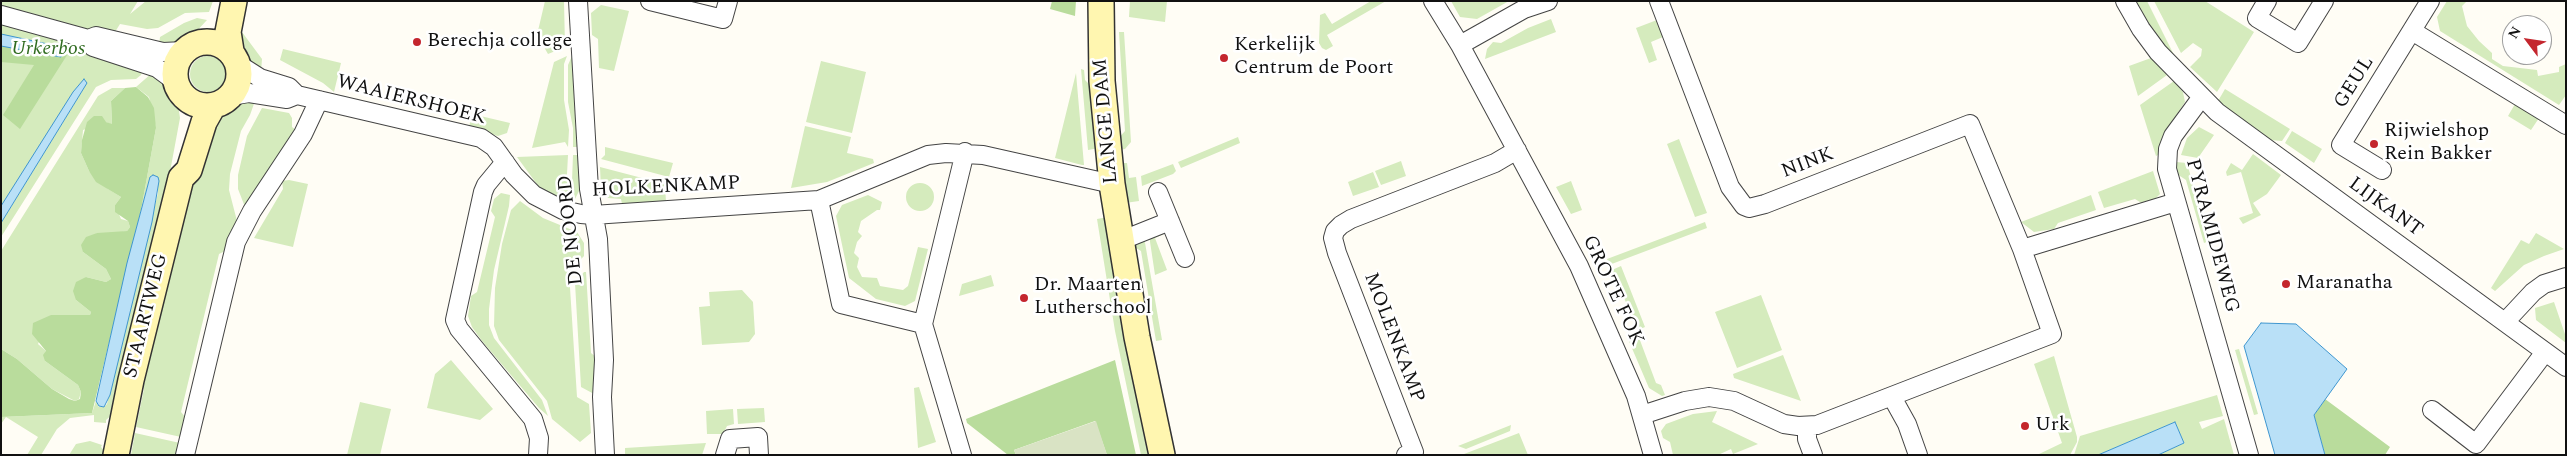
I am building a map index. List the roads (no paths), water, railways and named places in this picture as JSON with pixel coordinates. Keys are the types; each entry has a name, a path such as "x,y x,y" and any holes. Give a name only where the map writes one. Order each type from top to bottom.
{"main road":[{"path":"218,1 210,27 176,66 180,89 198,105 222,101 239,81 228,32 234,1"},
{"name":"LANGE DAM","path":"1101,1 1102,81 1112,184 1137,337 1162,455"},
{"path":"191,47 216,42 235,57"},
{"name":"STAARTWEG","path":"180,89 187,116 177,168 181,178"},
{"name":"STAARTWEG","path":"116,455 131,380 181,178 189,170 204,122 222,101"}],"street":[{"name":"DE NOORD","path":"578,1 586,151 593,215 598,239 604,360 602,397 605,455"},
{"path":"650,1 723,19 728,1"},
{"name":"GROTE FOK","path":"1432,1 1460,45 1579,266 1642,415 1653,455"},
{"path":"1460,45 1524,9 1548,1"},
{"name":"NINK","path":"1642,415 1694,399 1719,397 1734,400 1777,422 1807,426 1892,398 2052,334 2022,249 1970,124 1765,204 1749,208 1744,206 1730,187 1659,1"},
{"path":"2125,1 2155,48 2201,98"},
{"path":"2267,1 2257,18 2298,43 2324,1"},
{"name":"GEUL","path":"2382,170 2341,145 2430,1"},
{"path":"1,15 88,39 96,36 163,52 191,47"},
{"path":"2412,31 2566,125"},
{"path":"88,39 93,47 157,68 180,89"},
{"path":"235,57 248,72 264,80 319,100"},
{"path":"222,101 249,93 287,99 293,91"},
{"name":"PYRAMIDEWEG","path":"2201,98 2176,129 2168,148 2167,169 2250,455"},
{"name":"LIJKANT","path":"2201,98 2217,112 2566,367"},
{"name":"WAAIERSHOEK","path":"185,455 236,242 249,215 303,134 319,100 481,138 494,147 505,162"},
{"name":"MOLENKAMP","path":"1406,455 1414,452 1337,253 1333,238 1335,231 1352,219 1495,163 1517,150"},
{"path":"962,455 923,324 965,152"},
{"name":"HOLKENKAMP","path":"505,162 520,182 542,200 563,210 593,215 819,200 928,155 965,152 1112,184"},
{"path":"505,162 486,185 483,192 455,320 459,329 533,419 539,438 538,455"},
{"path":"1158,192 1185,258"},
{"path":"819,200 842,304 923,324"},
{"path":"2022,249 2176,202"},
{"path":"1120,241 1170,221"},
{"path":"2505,322 2533,292 2544,284 2566,277"},
{"path":"2432,410 2476,444 2545,352"},
{"path":"1892,398 1906,424 1918,455"},
{"path":"1807,426 1807,439 1813,455"},
{"path":"725,455 730,439 758,437 759,455"}],"water":[{"path":"1,34 57,46 64,52 61,57 1,46"},
{"path":"84,79 87,83 1,223 1,206 73,92"},
{"path":"153,175 158,177 159,181 152,222 110,395 104,407 99,406 96,401 127,263 150,177"},
{"path":"2261,323 2296,324 2347,369 2314,415 2325,455 2275,455 2244,346"},
{"path":"2175,422 2184,443 2158,455 2098,455"}],"place":[{"name":"Berechja college","path":"417,42"},
{"name":"Kerkelijk Centrum de Poort","path":"1224,58"},
{"name":"Rijwielshop Rein Bakker","path":"2374,144"},
{"name":"Maranatha","path":"2286,284"},
{"name":"Dr. Maarten Lutherschool","path":"1024,298"},
{"name":"Urk","path":"2025,426"}],"park label":[{"name":"Urkerbos","path":"48,50"}]}
